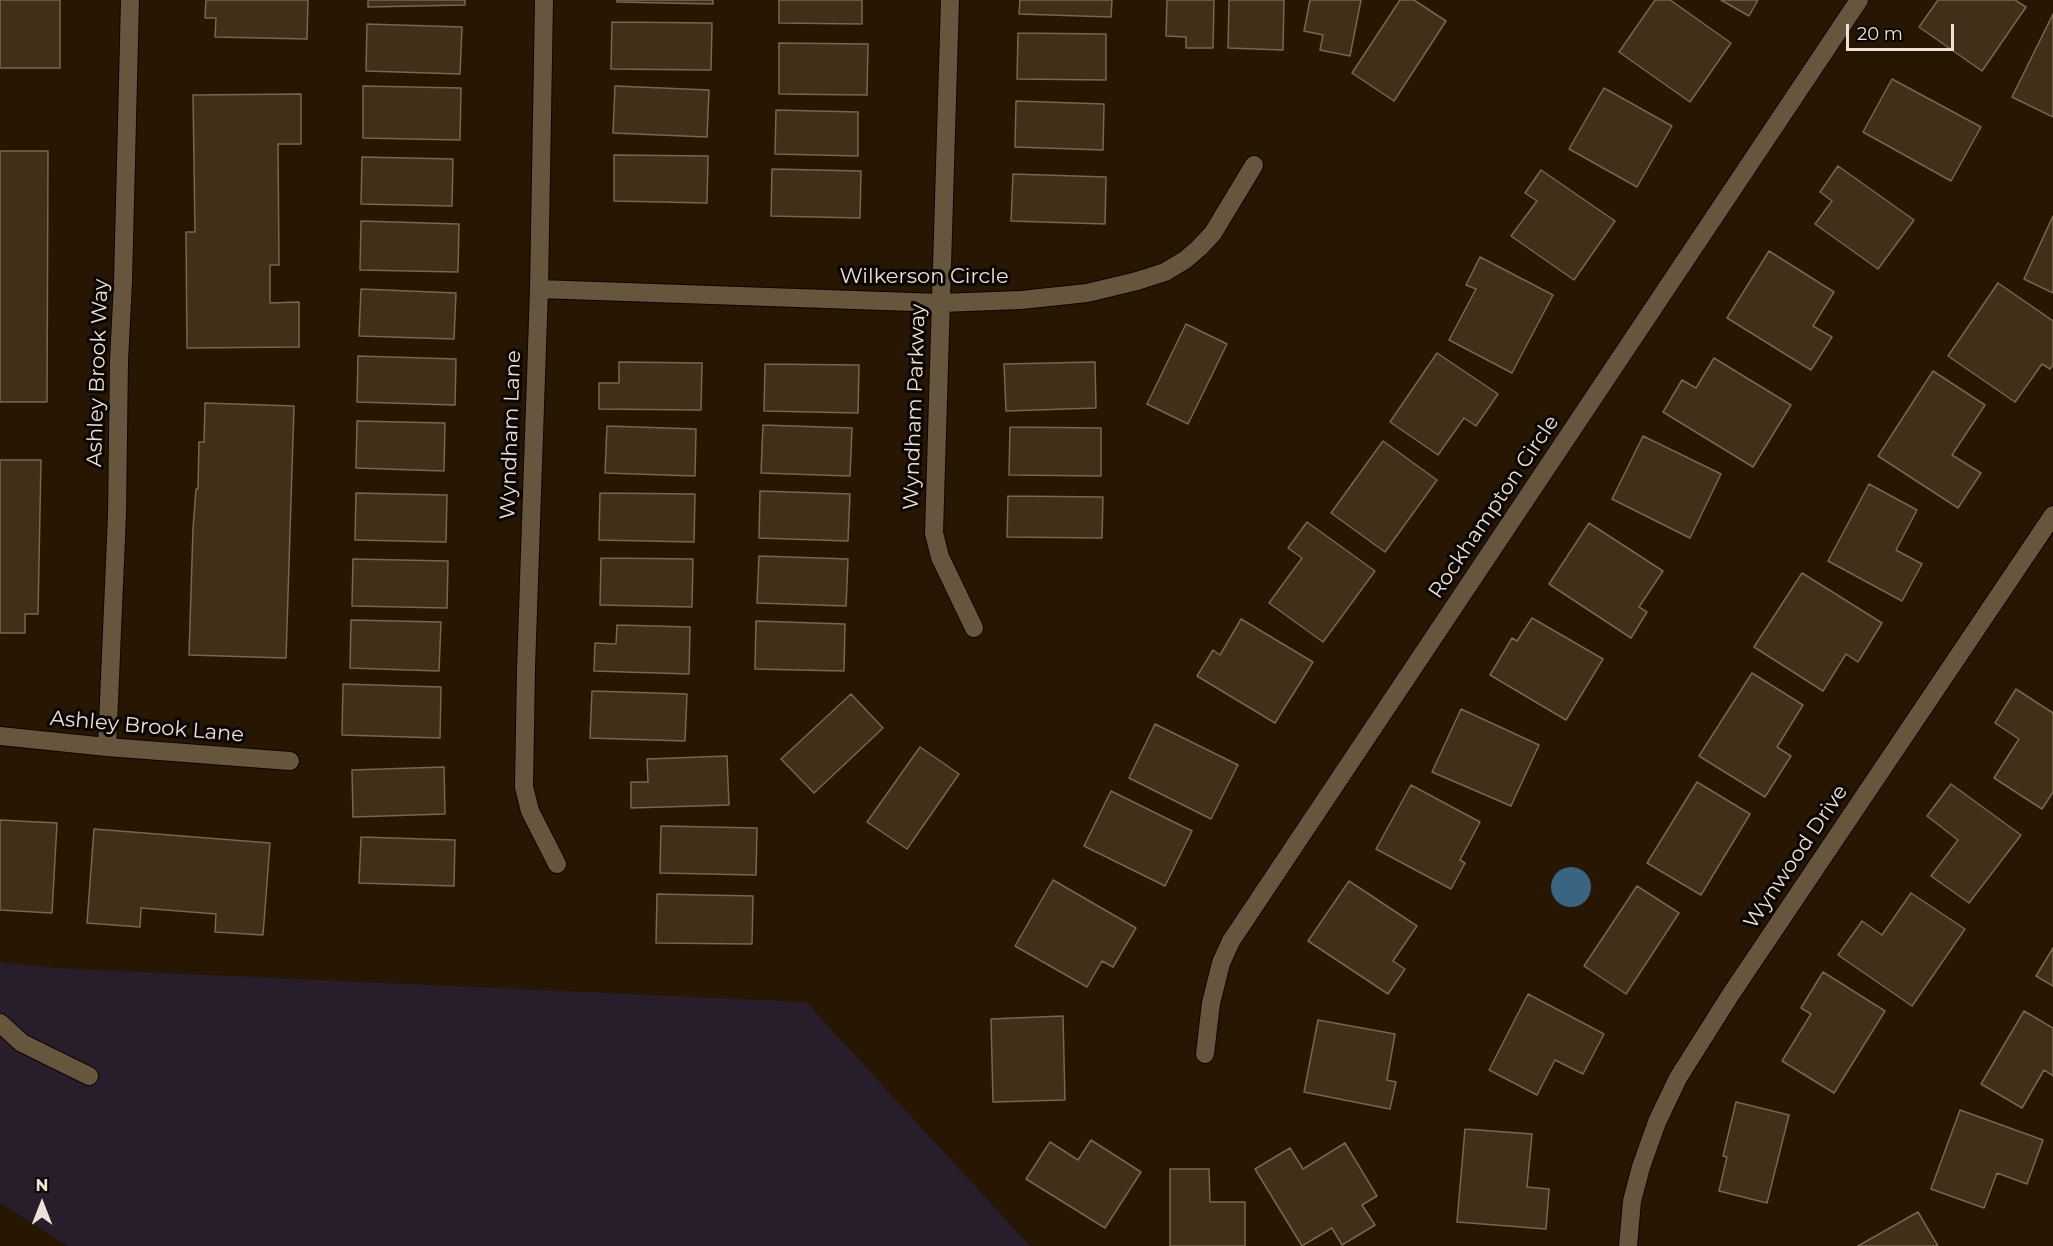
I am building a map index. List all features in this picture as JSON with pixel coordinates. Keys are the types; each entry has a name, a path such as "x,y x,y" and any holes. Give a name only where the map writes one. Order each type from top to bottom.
{"street":[{"name":"Ashley Brook Way","path":"107,747 117,515 119,361 130,0"},
{"name":"Wyndham Lane","path":"544,0 539,290 524,787 530,811 557,864"},
{"name":"Wyndham Parkway","path":"951,0 934,533 940,557 974,628"},
{"name":"Rockhampton Circle","path":"1204,1054 1211,1003 1221,963 1231,941 1859,0"},
{"name":"Wilkerson Circle","path":"539,290 941,303 1021,300 1087,293 1165,272 1185,261 1213,233 1254,165"},
{"name":"Wynwood Drive","path":"1628,1246 1632,1201 1641,1167 1657,1122 1678,1078 1744,975 2053,515"},
{"name":"Ashley Brook Lane","path":"0,736 290,761"},
{"path":"0,1023 22,1043 89,1076"}],"shaded area":[{"path":"0,962 55,968 806,1002 1030,1246 68,1246 0,1203"}],"water":[{"path":"1571,867 1585,873 1591,887 1585,901 1571,907 1557,901 1551,887 1557,873"}],"building":[{"path":"0,0 60,0 60,68 0,68"},
{"path":"206,0 308,0 307,39 215,37 216,18 205,18"},
{"path":"368,0 465,0 465,5 368,7"},
{"path":"617,0 713,0 713,4 617,2"},
{"path":"779,0 862,0 862,24 779,23"},
{"path":"1020,0 1112,0 1111,17 1019,14"},
{"path":"1167,0 1214,0 1213,48 1186,48 1186,37 1166,36"},
{"path":"1229,0 1284,0 1283,50 1228,48"},
{"path":"1310,0 1361,0 1350,56 1320,50 1323,35 1304,31"},
{"path":"1400,0 1414,0 1446,21 1394,101 1352,73"},
{"path":"1655,0 1670,0 1731,43 1690,102 1619,52"},
{"path":"1721,0 1758,0 1749,16"},
{"path":"1938,0 2015,0 2026,7 1982,71 1919,27"},
{"path":"2053,14 2053,117 2012,97"},
{"path":"612,22 712,23 711,70 611,69"},
{"path":"367,24 462,27 460,74 366,71"},
{"path":"1018,33 1106,34 1106,80 1017,79"},
{"path":"779,43 868,44 867,95 779,94"},
{"path":"1892,79 1981,127 1951,181 1863,132"},
{"path":"363,86 461,88 460,140 363,138"},
{"path":"615,86 709,90 707,137 613,133"},
{"path":"1604,88 1672,126 1637,187 1569,149"},
{"path":"301,94 301,144 278,144 279,265 270,265 270,303 299,302 299,347 187,348 186,232 195,232 193,95"},
{"path":"1016,101 1104,104 1103,150 1015,147"},
{"path":"776,110 858,112 858,156 775,154"},
{"path":"0,151 48,151 47,402 0,402"},
{"path":"614,155 708,156 707,203 614,201"},
{"path":"362,157 453,159 452,206 361,204"},
{"path":"1838,166 1914,220 1878,269 1815,224 1832,201 1820,192"},
{"path":"772,169 861,171 860,218 771,216"},
{"path":"1541,170 1615,221 1574,280 1511,236 1537,201 1525,193"},
{"path":"1013,174 1106,177 1105,224 1011,221"},
{"path":"2053,216 2053,293 2024,279"},
{"path":"361,221 459,224 458,272 360,270"},
{"path":"1769,251 1834,292 1813,326 1832,337 1811,370 1727,318"},
{"path":"1480,257 1553,295 1512,373 1449,340 1476,289 1466,285"},
{"path":"1998,283 2053,321 2053,365 2050,369 2042,364 2015,402 1948,356"},
{"path":"361,289 456,293 454,339 359,336"},
{"path":"1186,324 1227,344 1188,424 1147,404"},
{"path":"1437,353 1498,394 1476,426 1464,418 1438,455 1390,422"},
{"path":"358,356 456,359 455,405 357,402"},
{"path":"1714,358 1791,405 1753,467 1663,412 1682,380 1696,388"},
{"path":"619,362 702,363 701,410 599,409 599,383 619,383"},
{"path":"1095,362 1096,408 1006,411 1004,364"},
{"path":"765,364 859,365 858,413 764,411"},
{"path":"1933,371 1985,405 1952,455 1981,473 1958,508 1878,456"},
{"path":"205,403 294,406 286,658 189,655 193,529 196,489 198,489 199,442 204,442"},
{"path":"357,421 445,423 444,471 356,468"},
{"path":"763,425 852,428 850,476 761,473"},
{"path":"607,426 696,429 695,476 605,473"},
{"path":"1010,427 1101,428 1101,476 1009,475"},
{"path":"1643,436 1721,474 1690,538 1612,499"},
{"path":"1383,441 1437,480 1385,552 1331,513"},
{"path":"0,460 41,460 38,614 25,614 25,633 0,633"},
{"path":"1869,484 1917,510 1896,550 1922,564 1902,601 1828,561"},
{"path":"760,491 850,494 848,541 759,538"},
{"path":"356,493 447,495 446,542 355,540"},
{"path":"600,493 695,494 694,542 599,540"},
{"path":"1008,496 1103,497 1102,538 1007,537"},
{"path":"1307,522 1375,571 1323,642 1269,603 1302,558 1288,548"},
{"path":"1589,523 1663,571 1639,607 1647,612 1631,638 1549,584"},
{"path":"759,556 848,559 846,606 757,603"},
{"path":"601,558 693,559 692,607 600,605"},
{"path":"353,559 448,561 447,608 352,606"},
{"path":"1802,573 1882,623 1858,662 1846,654 1823,691 1754,647"},
{"path":"1532,618 1603,659 1566,720 1490,675 1512,638 1517,641"},
{"path":"1241,619 1313,662 1275,723 1197,676 1213,650 1220,655"},
{"path":"351,620 441,622 439,671 350,668"},
{"path":"756,621 845,624 844,671 755,669"},
{"path":"617,625 690,627 689,674 594,671 595,643 616,644"},
{"path":"1752,673 1803,705 1777,747 1791,756 1765,797 1699,756"},
{"path":"343,684 441,687 440,738 342,735"},
{"path":"2016,689 2053,713 2053,792 2042,809 1994,778 2019,739 1995,723"},
{"path":"592,691 687,694 685,741 590,738"},
{"path":"851,694 883,728 814,793 781,759"},
{"path":"1461,709 1539,745 1511,806 1432,772"},
{"path":"1155,724 1238,765 1211,819 1129,778"},
{"path":"920,747 959,774 907,849 867,822"},
{"path":"727,756 729,805 631,808 631,782 648,782 647,759"},
{"path":"444,767 445,814 353,817 352,770"},
{"path":"1697,782 1750,814 1701,895 1647,863"},
{"path":"1951,784 2021,835 1969,903 1931,876 1958,840 1927,816"},
{"path":"1411,785 1480,822 1460,860 1465,863 1451,889 1376,849"},
{"path":"1111,791 1192,831 1165,886 1084,846"},
{"path":"0,820 57,823 52,913 0,910"},
{"path":"661,826 757,828 756,875 660,873"},
{"path":"94,829 270,843 263,935 215,932 216,914 141,908 140,927 87,923"},
{"path":"361,837 455,840 454,886 359,883"},
{"path":"1053,880 1136,928 1113,967 1102,961 1087,987 1015,946"},
{"path":"1349,881 1417,926 1393,961 1405,969 1388,994 1308,941"},
{"path":"1637,886 1679,913 1626,994 1584,966"},
{"path":"1911,893 1965,929 1912,1006 1838,955 1862,921 1882,935"},
{"path":"657,894 753,896 752,944 656,943"},
{"path":"2053,948 2053,986 2036,976"},
{"path":"1823,972 1885,1011 1834,1093 1782,1061 1811,1014 1801,1008"},
{"path":"1528,994 1604,1034 1583,1074 1555,1060 1537,1095 1489,1070"},
{"path":"2024,1011 2053,1028 2053,1076 2044,1070 2022,1108 1981,1084"},
{"path":"1063,1016 1065,1100 993,1102 991,1019"},
{"path":"1318,1020 1395,1034 1387,1080 1396,1082 1390,1109 1304,1092"},
{"path":"1736,1102 1789,1115 1767,1203 1719,1191 1727,1157 1723,1156"},
{"path":"1960,1110 2043,1140 2027,1184 1997,1173 1984,1208 1931,1189"},
{"path":"1465,1129 1532,1134 1527,1187 1549,1189 1546,1229 1457,1222"},
{"path":"1091,1140 1141,1172 1105,1228 1026,1179 1050,1142 1078,1160"},
{"path":"1345,1143 1377,1196 1362,1205 1375,1225 1342,1245 1332,1228 1302,1246 1255,1169 1290,1148 1303,1169"},
{"path":"1170,1169 1209,1169 1210,1202 1245,1202 1245,1246 1170,1246"},
{"path":"1918,1212 1938,1246 1858,1246"}]}
